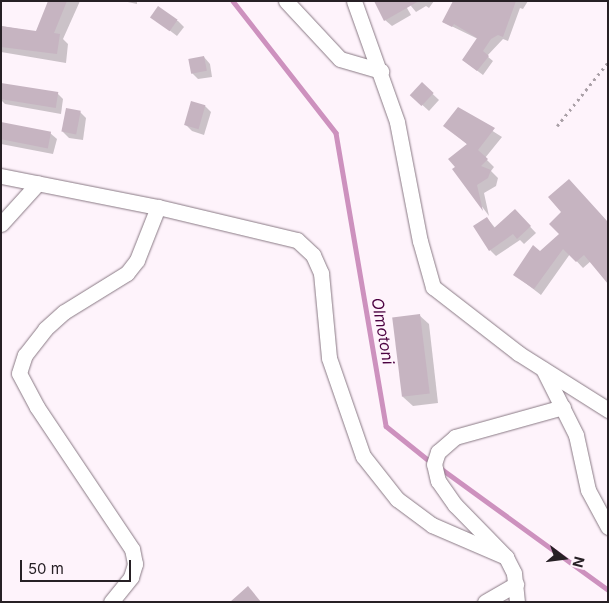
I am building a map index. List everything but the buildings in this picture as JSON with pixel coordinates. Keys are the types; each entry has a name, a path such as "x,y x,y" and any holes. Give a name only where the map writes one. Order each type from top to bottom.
{"street":[{"path":"286,1 340,59 381,71"},
{"path":"354,1 381,71 397,122 420,241 433,287 452,304 542,367 607,407"},
{"path":"1,176 158,207 297,240 313,254 321,273 329,358 363,456 397,499 432,525 506,557"},
{"path":"1,224 38,183"},
{"path":"111,602 131,578 135,564 132,549 33,400 19,373 25,355 45,329 64,312 127,273 137,260 158,207"},
{"path":"542,367 563,407 582,454 588,490 608,527"},
{"path":"517,602 516,584 506,557 455,505 438,480 434,464 438,452 455,437 563,407"},
{"path":"485,602 516,584"}],"path":[{"path":"556,126 608,62"}],"waterway":[{"name":"Olmotoni","path":"233,1 336,133 386,426 432,463"},
{"name":"Olmotoni","path":"439,467 608,590"}]}
